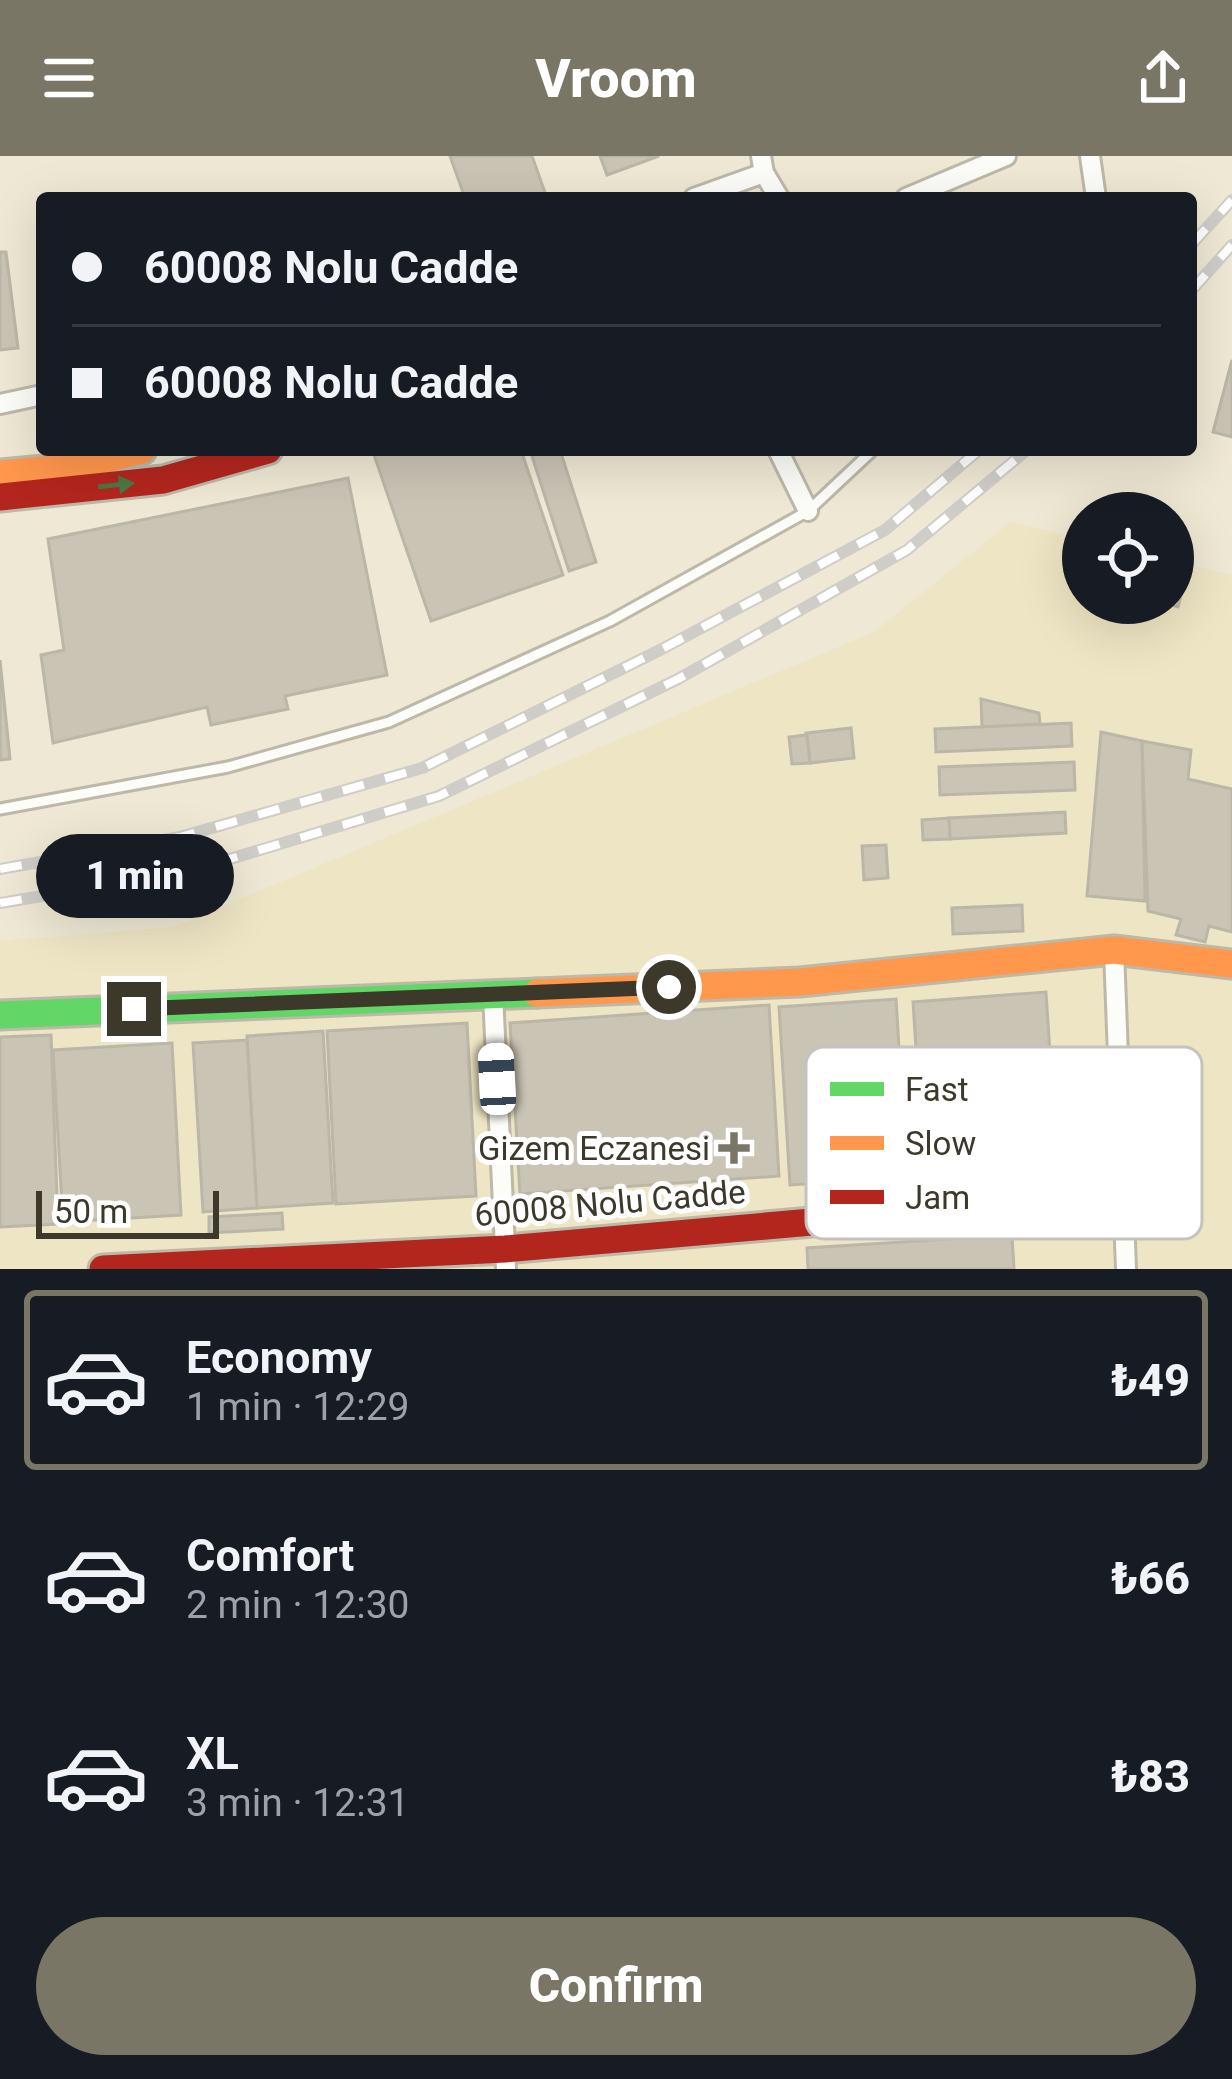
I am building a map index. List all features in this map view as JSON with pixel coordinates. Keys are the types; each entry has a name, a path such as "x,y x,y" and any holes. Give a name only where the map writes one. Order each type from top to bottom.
{"street":[{"path":"920,192 1006,156"},
{"path":"1090,156 1095,192"},
{"path":"706,192 762,165 776,192"},
{"path":"0,404 36,395"},
{"path":"0,474 75,467 118,456"},
{"path":"0,497 163,481 248,456"},
{"path":"781,456 808,511"},
{"path":"1114,950 1117,1047"},
{"path":"0,1015 800,982 1114,950 1232,964"},
{"path":"493,994 506,1259"},
{"name":"60008 Nolu Cadde","path":"103,1269 506,1259 806,1228"},
{"path":"1124,1239 1126,1269"}],"lane":[{"path":"0,809 228,767 389,722 610,621 808,511 867,456"}],"shaded area":[{"path":"1011,522 1062,534 1062,624 1194,624 1194,566 1232,575 1232,1269 0,1269 0,941 174,927 874,632"}],"building":[{"path":"450,156 532,156 545,192 463,192"},
{"path":"600,156 659,156 607,175"},
{"path":"0,252 6,252 18,348 0,350"},
{"path":"1232,360 1232,437 1213,432"},
{"path":"374,456 523,456 563,575 431,621"},
{"path":"532,456 562,456 596,562 569,571"},
{"path":"348,478 387,675 285,696 288,709 211,725 207,707 53,743 41,655 64,650 48,539"},
{"path":"0,660 10,759 0,760"},
{"path":"981,699 1039,713 1040,724 982,727"},
{"path":"1071,723 1072,746 936,752 935,729"},
{"path":"851,728 854,758 810,763 806,733"},
{"path":"1101,732 1142,741 1145,901 1087,896"},
{"path":"807,735 810,763 792,764 789,737"},
{"path":"1142,741 1191,750 1188,779 1232,789 1232,932 1209,926 1205,942 1176,935 1181,919 1148,911"},
{"path":"1074,762 1075,790 940,795 939,767"},
{"path":"1065,812 1066,833 950,839 949,818"},
{"path":"949,818 950,839 923,840 922,820"},
{"path":"886,845 888,878 864,880 862,846"},
{"path":"1022,905 1023,931 953,934 952,908"},
{"path":"1046,992 1050,1047 916,1047 913,1002"},
{"path":"896,999 899,1047 806,1047 806,1184 790,1185 779,1007"},
{"path":"769,1005 779,1176 520,1194 510,1023"},
{"path":"467,1023 476,1196 336,1204 327,1031"},
{"path":"323,1031 333,1203 257,1208 247,1036"},
{"path":"51,1035 58,1224 0,1227 0,1037"},
{"path":"247,1040 257,1208 203,1212 193,1043"},
{"path":"172,1043 181,1215 63,1222 53,1050"},
{"path":"282,1213 283,1229 209,1233 209,1217"},
{"path":"1012,1239 1014,1269 808,1269 807,1248"}],"railway":[{"path":"1197,238 1232,200"},
{"path":"1197,284 1232,245"},
{"path":"0,869 180,837 422,768 662,649 885,530 972,456"},
{"path":"0,903 190,871 439,796 678,679 907,550 1020,456"}],"traffic: fast":[{"path":"0,1015 537,993"}],"traffic: slow":[{"path":"0,474 75,467 118,456"},
{"path":"537,993 800,982 1114,950 1232,964"}],"traffic: jam":[{"path":"0,497 163,480 247,456"},
{"path":"103,1269 505,1249 806,1223"}],"place":[{"name":"Gizem Eczanesi","path":"734,1148"}],"route":[{"path":"134,1009 669,987"}]}
